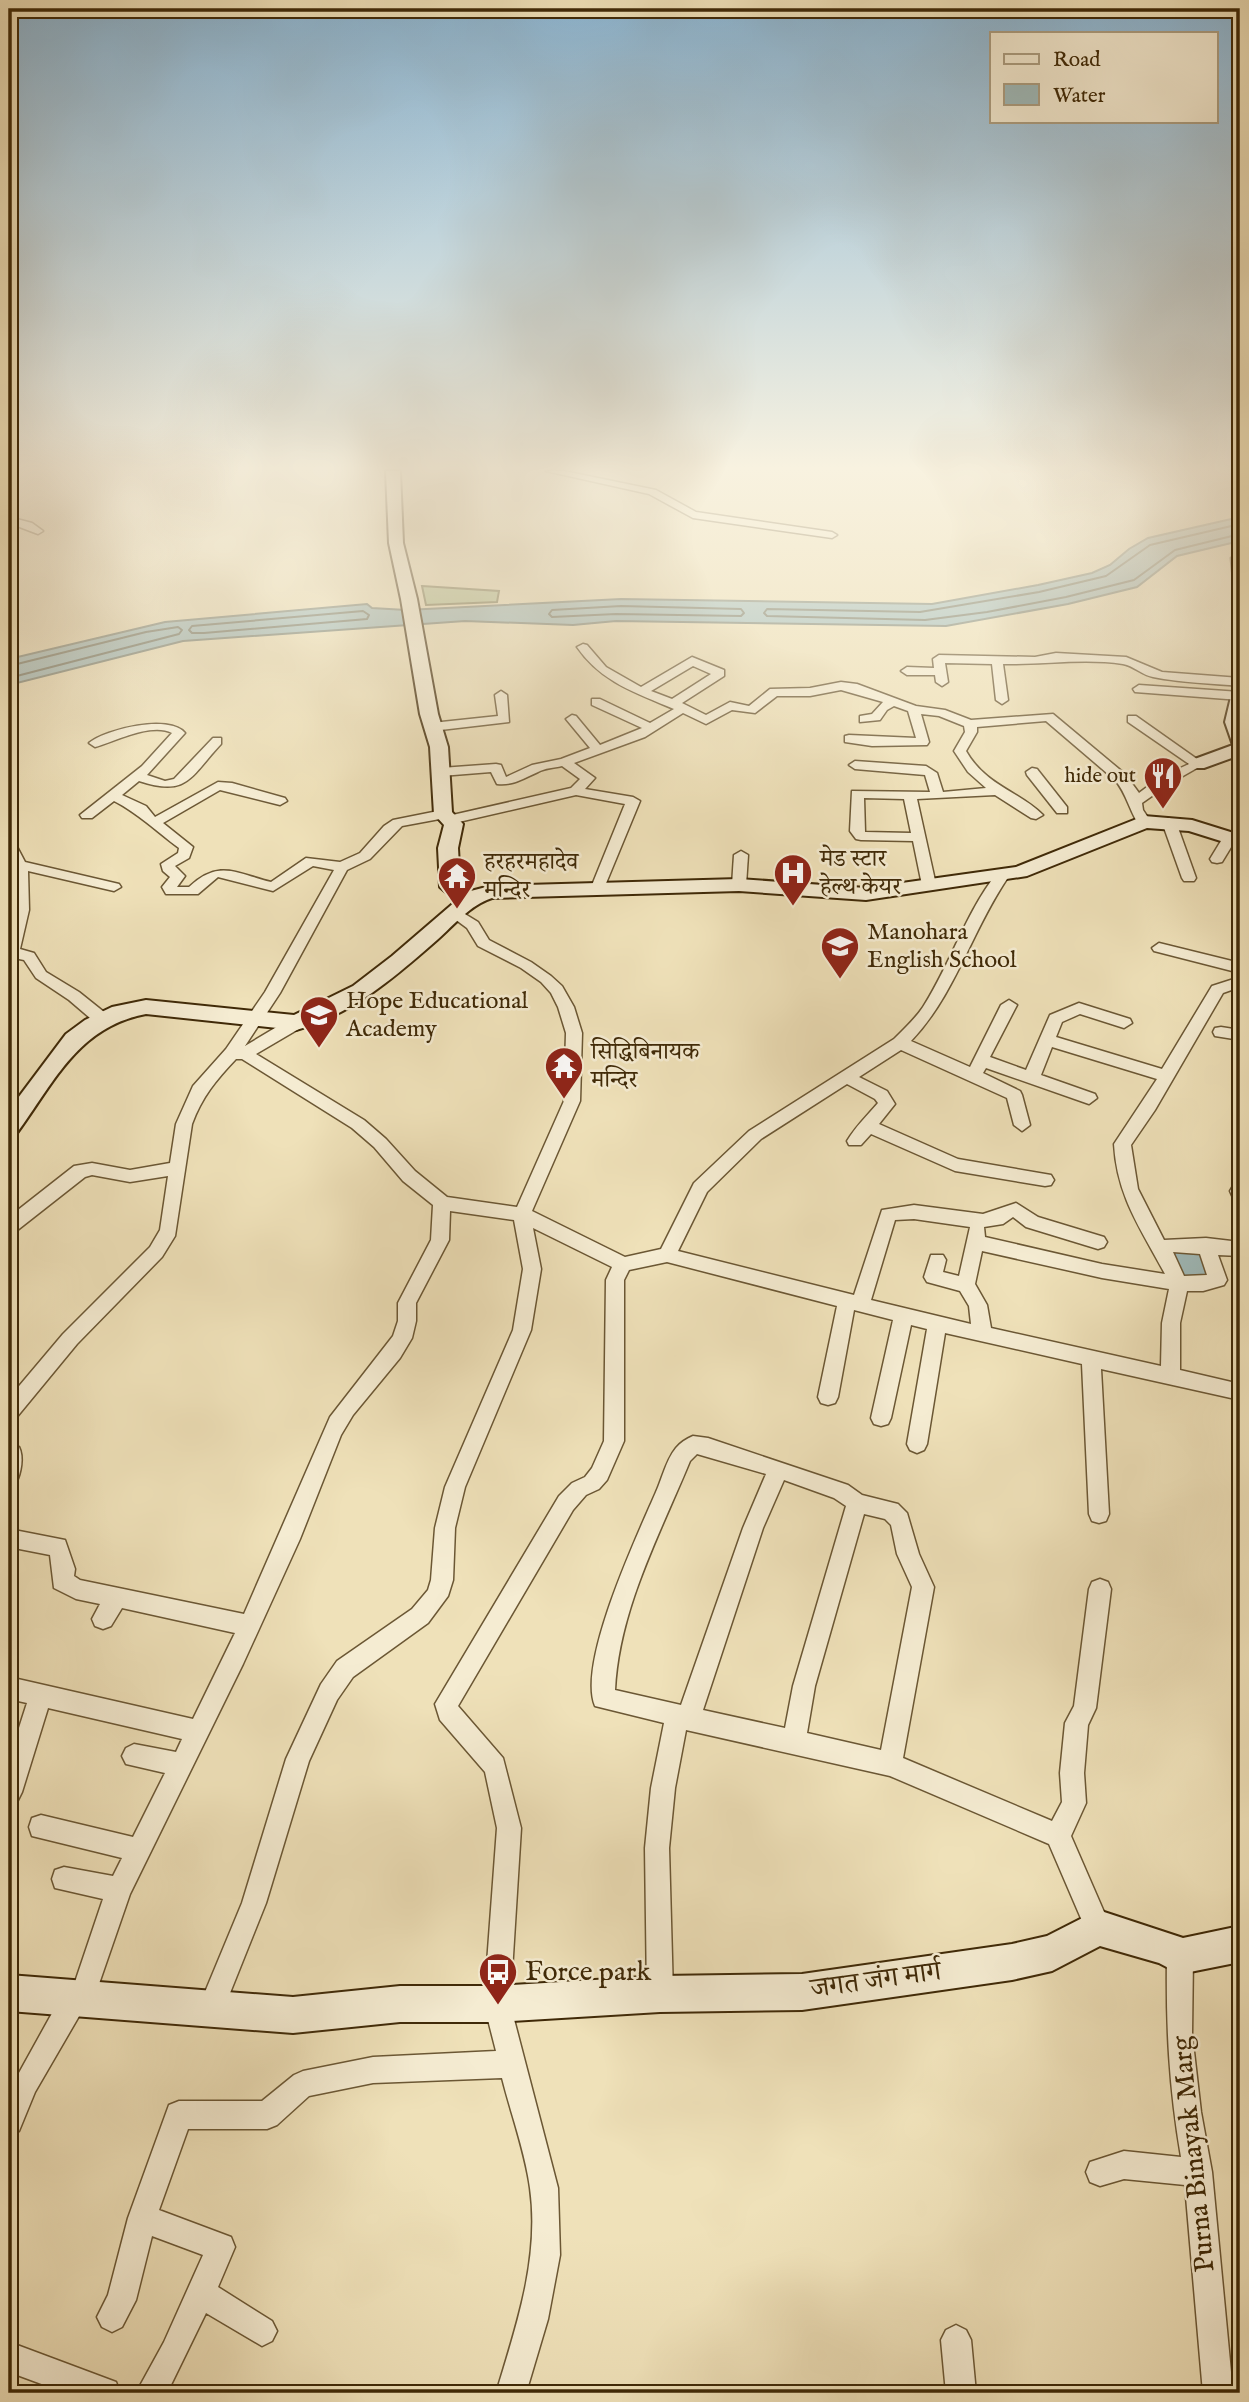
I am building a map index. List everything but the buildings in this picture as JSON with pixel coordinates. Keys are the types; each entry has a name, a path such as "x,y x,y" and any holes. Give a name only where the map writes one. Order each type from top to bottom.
{"street":[{"path":"211,2009 254,1903 298,1759 329,1692 345,1669 420,1616 437,1596 442,1580 445,1528 456,1487 522,1330 532,1269 522,1214 572,1101 575,1087 574,1033 566,1007 546,979 483,943 450,887 448,848 454,824 447,817 439,747 432,727 406,583"},
{"path":"583,647 591,661 605,672 706,720 730,706 751,710 774,692 810,692 841,686 853,687 914,709 941,713 970,724 1049,718 1132,790 1138,814 1144,822"},
{"path":"907,671 941,677 939,659 1035,661 1056,657 1134,663 1148,672 1240,682"},
{"path":"997,660 1002,700"},
{"path":"440,772 496,768 502,781 523,777 529,771 564,762 652,728 720,673 692,661 643,691"},
{"path":"1139,689 1240,697 1234,722 1240,742"},
{"path":"432,727 505,719 501,695"},
{"path":"596,702 652,728"},
{"path":"864,719 876,717 883,707 893,702"},
{"path":"849,739 920,743 924,740 914,709"},
{"path":"572,719 596,748"},
{"path":"1132,719 1198,764"},
{"path":"970,724 971,732 960,751 963,760 995,791 1006,795 1037,816"},
{"path":"87,815 138,777 179,733 177,728 170,725 159,726 95,743"},
{"path":"138,777 164,785 178,782 217,741"},
{"path":"901,768 903,743"},
{"path":"1135,802 1164,781 1198,764 1240,749"},
{"path":"564,762 588,778 576,791"},
{"path":"855,765 931,773 938,796"},
{"path":"1032,772 1062,810"},
{"path":"154,823 218,786 232,787 280,802"},
{"path":"238,1054 253,1018 272,993 342,867 365,856 388,829 398,824 576,791 633,801 597,890"},
{"path":"917,837 861,836 857,831 857,794 938,796 995,791"},
{"path":"910,794 917,837 923,845 929,885"},
{"path":"114,796 141,809 154,823 186,847 184,855 168,864 168,868 178,876 169,887 178,893 193,891 209,876 217,873 273,887 311,861 342,867"},
{"path":"9,1412 70,1339 156,1252 169,1231 184,1124 201,1086 238,1054 296,1023 319,1016 356,996 462,907 490,892 739,885 866,894 1002,876 1144,822 1192,826 1235,840 1217,859"},
{"path":"1169,822 1189,878"},
{"path":"9,844 21,865 24,883 21,919 10,952 29,956 41,975 74,996 103,1020"},
{"path":"739,885 741,855"},
{"path":"21,865 114,887"},
{"path":"667,1255 700,1188 755,1135 900,1043 929,1010 984,897 1002,876"},
{"path":"1159,948 1240,968"},
{"path":"1170,1376 1171,1323 1179,1284 1135,1210 1128,1190 1122,1144 1149,1106 1217,990 1240,982"},
{"path":"977,1067 1009,1006"},
{"path":"9,1127 64,1050 93,1024 120,1012 146,1007 296,1023"},
{"path":"1032,1076 1056,1019 1079,1008 1124,1023"},
{"path":"1222,1032 1240,1035"},
{"path":"1048,1040 1165,1076"},
{"path":"900,1043 977,1067 1032,1076 1089,1098"},
{"path":"238,1054 358,1124 380,1143 409,1176 442,1203 522,1214 623,1264 667,1255 937,1324 1240,1392"},
{"path":"977,1067 1014,1095 1022,1125"},
{"path":"846,1077 881,1095 887,1104 866,1125 855,1141"},
{"path":"866,1125 955,1165 1045,1180"},
{"path":"9,1227 80,1171 92,1169 130,1176 178,1168"},
{"path":"9,2121 26,2083 79,1997 119,1890 249,1626 300,1511 319,1459 343,1412 368,1387 390,1358 403,1332 409,1314 407,1303 440,1240 442,1203"},
{"path":"828,1396 854,1301 888,1215 905,1210 979,1222 998,1219 1002,1213 1016,1210 1032,1222 1098,1242"},
{"path":"979,1222 966,1285 978,1305 982,1334"},
{"path":"975,1242 1179,1284 1209,1285 1218,1280 1206,1245"},
{"path":"1162,1252 1169,1245 1240,1249"},
{"path":"937,1260 933,1278 966,1285"},
{"path":"511,2393 533,2319 546,2255 544,2188 497,2004 509,1828 495,1766 448,1712 446,1704 566,1503 579,1489 593,1483 609,1455 614,1441 615,1280 623,1264"},
{"path":"881,1418 904,1315"},
{"path":"917,1444 937,1324"},
{"path":"1091,1359 1099,1514"},
{"path":"890,1764 923,1587 908,1554 900,1520 891,1510 856,1503 841,1491 708,1447 693,1445 682,1455 626,1590 602,1677 603,1698 890,1764 1058,1835 1098,1928 1167,1948 1181,1956 1240,1944"},
{"path":"9,1451 12,1454 9,1477"},
{"path":"660,1994 657,1849 663,1788 682,1718 753,1528 778,1469"},
{"path":"794,1741 804,1686 856,1503"},
{"path":"9,1538 58,1547 64,1569 62,1581 76,1589 249,1626"},
{"path":"1058,1835 1074,1803 1072,1773 1077,1723 1085,1708 1100,1589"},
{"path":"103,1619 117,1596"},
{"path":"9,1688 120,1716 196,1731"},
{"path":"10,1792 41,1694"},
{"path":"134,1756 180,1764"},
{"path":"41,1827 138,1850"},
{"path":"64,1879 119,1890"},
{"name":"जगत जंग मार्ग","path":"9,1993 293,2015 400,2004 497,2004 660,1994 802,1992 917,1977 1052,1953 1098,1928"},
{"name":"Purna Binayak Marg","path":"1181,1956 1179,2034 1187,2112 1198,2172 1218,2393"},
{"path":"112,2317 121,2300 142,2218 179,2115 267,2115 303,2084 373,2070 513,2064"},
{"path":"1100,2172 1124,2165 1198,2172"},
{"path":"142,2218 221,2247 174,2352 151,2393"},
{"path":"200,2293 262,2331"},
{"path":"957,2340 961,2393"},
{"path":"9,2357 105,2393"}],"green space":[{"path":"422,586 499,591 497,602 426,605"}],"water":[{"path":"1142,583 1137,587 1068,604 946,626 616,621 573,625 465,621 183,641 9,685 9,659 165,622 367,604 372,608 406,610 621,599 932,604 1038,585"},
{"path":"1170,1251 1204,1252 1214,1277 1184,1281"}],"place":[{"name":"hide out","path":"1163,810"},
{"name":"मेड स्टार हेल्थ केयर","path":"793,907"},
{"name":"हरहरमहादेव मन्दिर","path":"457,910"},
{"name":"Manohara English School","path":"840,980"},
{"name":"Hope Educational Academy","path":"319,1049"},
{"name":"सिद्धिबिनायक मन्दिर","path":"564,1100"},
{"name":"Force park","path":"498,2006"}]}
